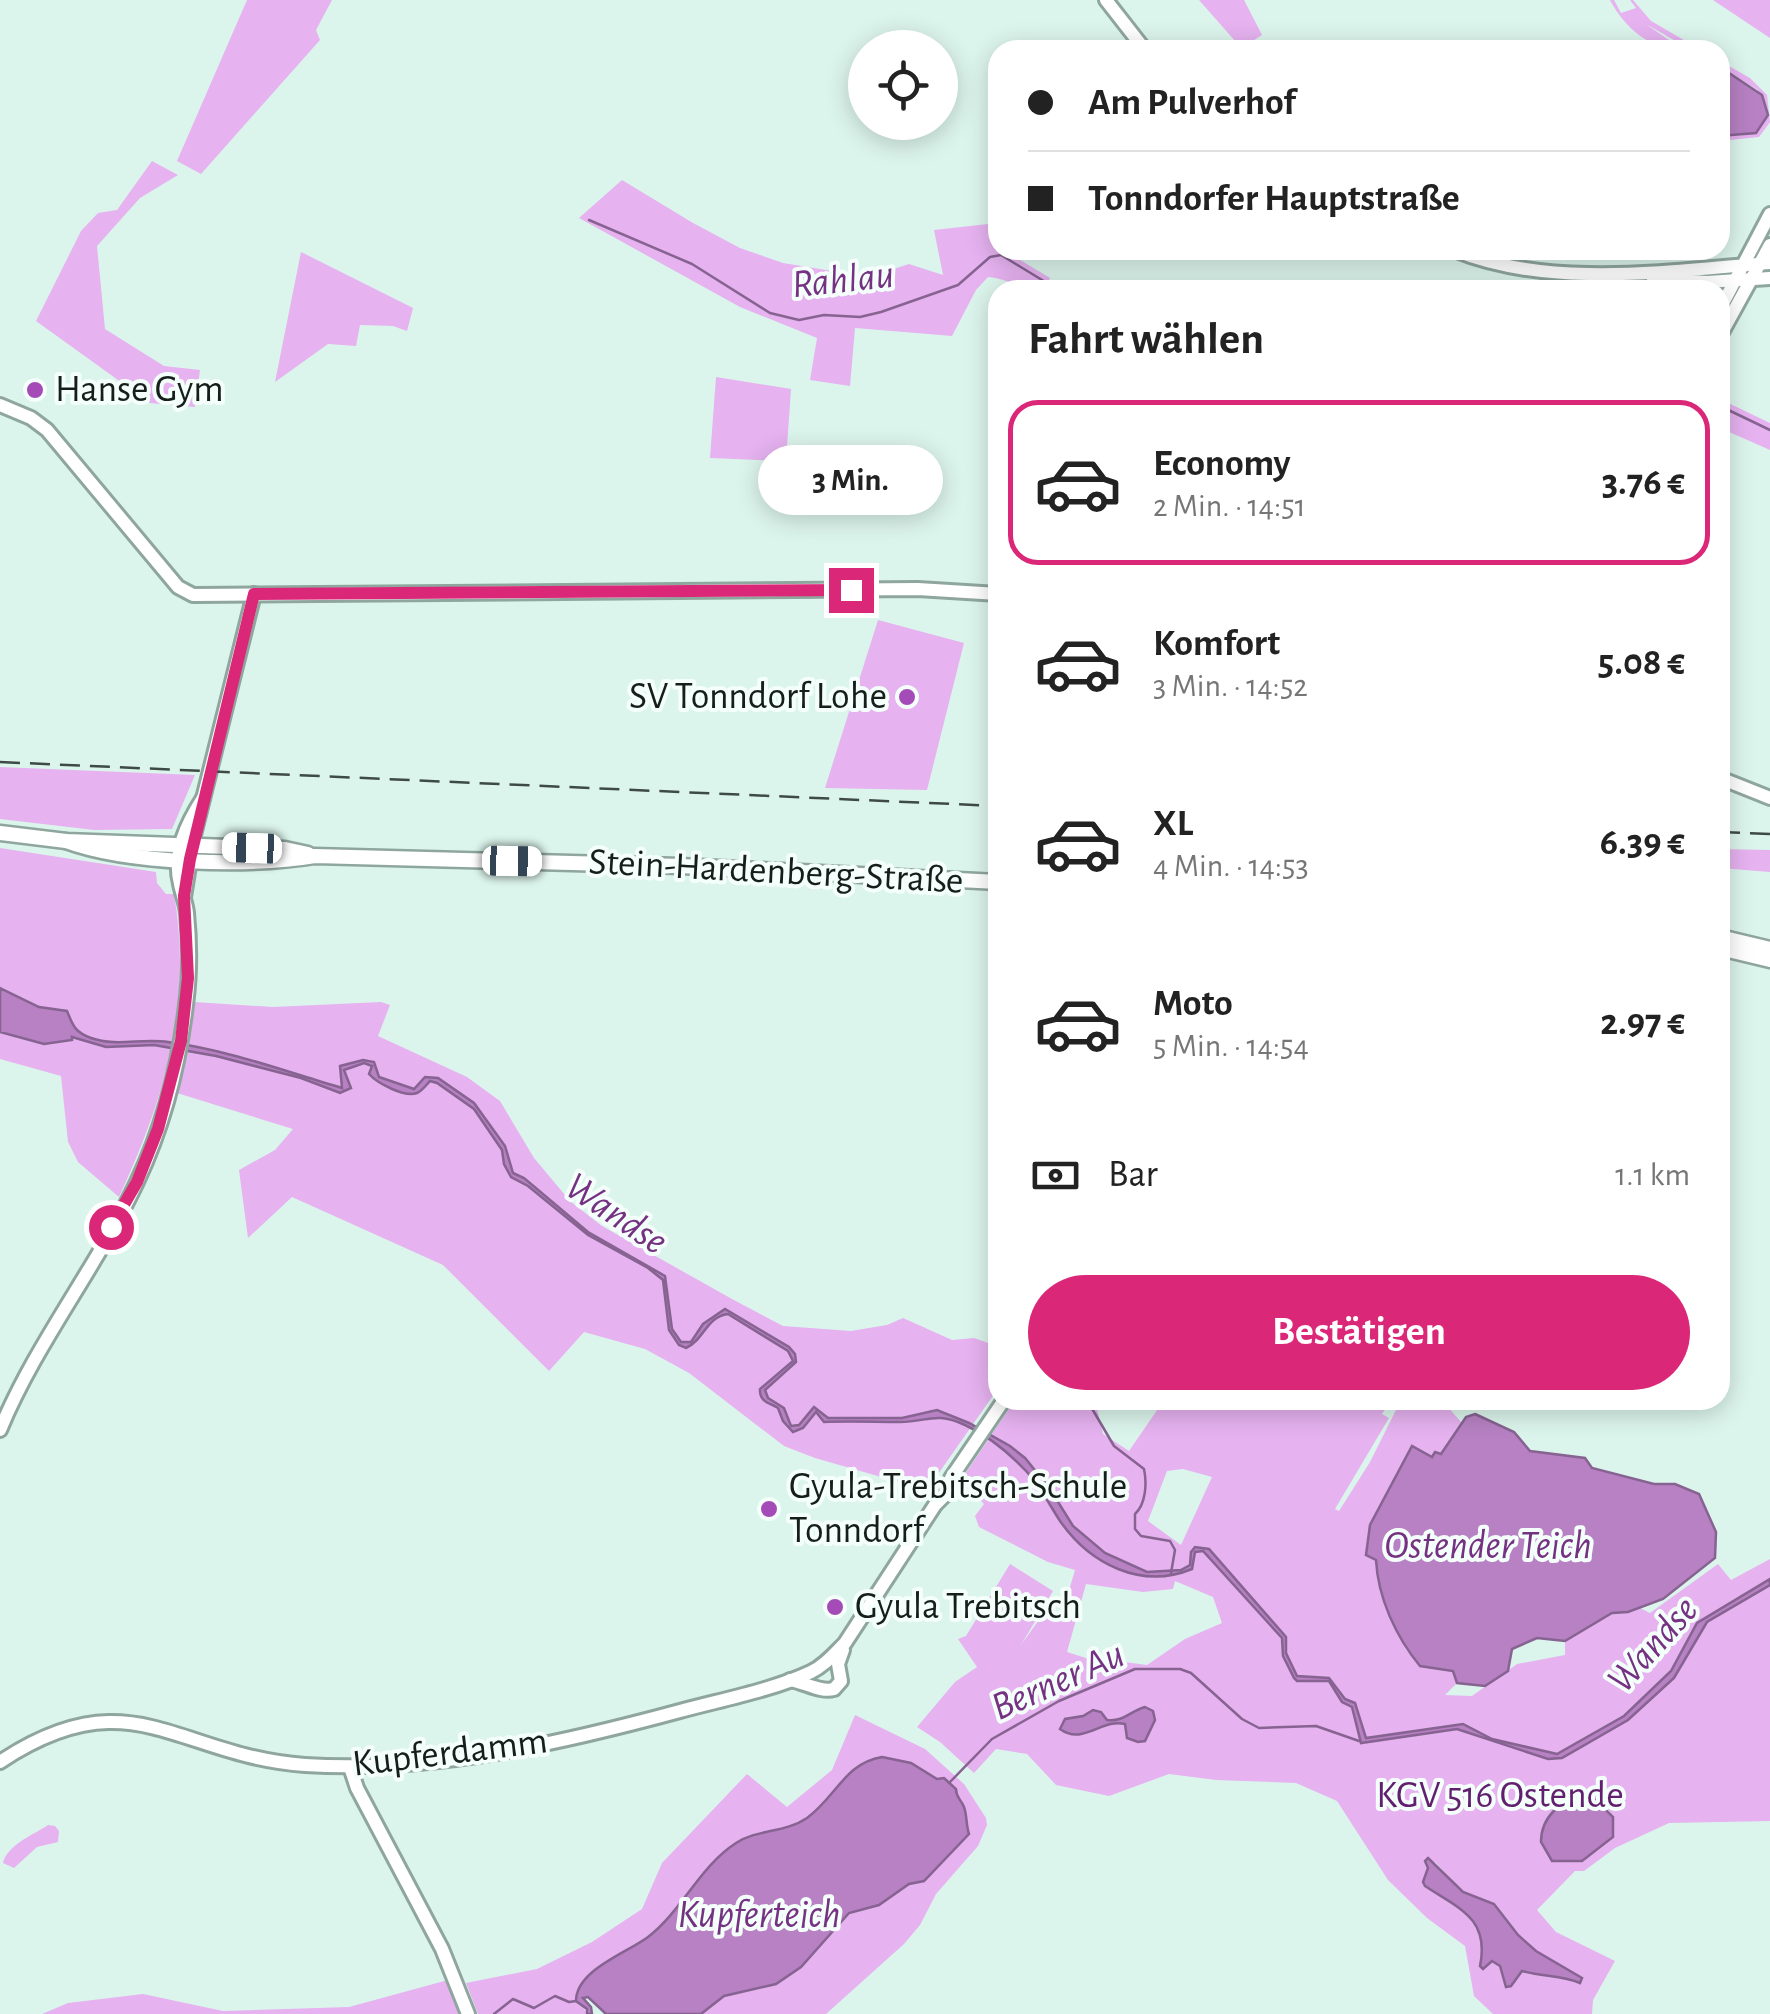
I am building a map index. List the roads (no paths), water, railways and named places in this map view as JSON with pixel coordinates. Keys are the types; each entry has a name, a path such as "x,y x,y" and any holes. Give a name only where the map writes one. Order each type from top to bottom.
{"main road":[{"name":"Stein-Hardenberg-Straße","path":"0,834 66,841 84,848 286,861 315,856 664,865 988,881"},
{"path":"1730,939 1770,949"},
{"path":"1730,950 1770,960"}],"street":[{"path":"1106,0 1137,40"},
{"path":"1730,290 1770,214"},
{"path":"1730,318 1765,264 1770,245"},
{"path":"1486,260 1511,268 1688,280"},
{"path":"1626,274 1765,264"},
{"path":"1730,280 1770,278"},
{"path":"0,405 31,418 56,438 186,593 918,589 988,593"},
{"path":"0,1430 21,1385 137,1182 158,1129 179,1047 188,978 184,896 190,818 203,798 254,594"},
{"path":"1730,782 1770,798"},
{"path":"845,1643 837,1688 818,1688 814,1678 820,1666 845,1643 936,1506 944,1486 997,1410"},
{"path":"820,1666 832,1664 839,1670"},
{"name":"Kupferdamm","path":"0,1762 31,1742 60,1731 112,1721 161,1727 265,1760 350,1767 438,1760 584,1736 786,1680 820,1666"},
{"name":"Kupferdamm","path":"786,1680 818,1688"},
{"path":"350,1767 360,1794 442,1949 468,2014"}],"water":[{"path":"1730,74 1762,95 1768,115 1756,133 1730,135"},
{"path":"0,988 39,1007 67,1011 78,1031 101,1041 158,1041 212,1050 342,1088 340,1066 363,1060 374,1062 379,1077 414,1089 425,1077 438,1078 474,1103 505,1146 513,1173 588,1232 665,1276 672,1329 681,1342 691,1342 703,1324 725,1309 789,1347 796,1362 765,1390 768,1398 784,1408 791,1426 799,1425 814,1407 828,1418 902,1418 937,1410 969,1423 1025,1458 1073,1526 1105,1553 1147,1572 1181,1570 1190,1565 1195,1547 1209,1549 1286,1637 1286,1653 1297,1676 1329,1678 1345,1699 1355,1703 1366,1738 1463,1724 1492,1739 1557,1754 1624,1716 1671,1671 1697,1623 1770,1579 1770,1585 1707,1622 1674,1678 1628,1720 1562,1758 1548,1759 1457,1729 1361,1743 1352,1707 1342,1702 1329,1681 1294,1678 1283,1656 1282,1638 1203,1551 1195,1552 1192,1569 1173,1575 1136,1574 1102,1561 1072,1536 1019,1464 989,1439 955,1421 939,1418 824,1422 816,1412 803,1428 793,1432 778,1408 766,1402 760,1393 793,1361 788,1351 728,1314 715,1319 686,1348 679,1345 669,1330 663,1280 588,1235 528,1186 511,1177 502,1150 474,1109 437,1083 430,1081 417,1093 399,1092 373,1078 369,1074 372,1066 364,1063 344,1070 351,1088 340,1093 301,1078 216,1056 154,1045 106,1047 72,1037 44,1044 0,1032"},
{"name":"Ostender Teich","path":"1475,1414 1514,1432 1530,1451 1585,1458 1592,1468 1654,1484 1675,1484 1699,1494 1716,1532 1715,1558 1663,1599 1628,1612 1612,1613 1565,1641 1537,1638 1512,1649 1508,1671 1485,1686 1457,1683 1453,1671 1420,1666 1390,1616 1380,1589 1376,1560 1366,1555 1370,1525 1412,1446 1432,1457 1435,1452 1441,1454 1466,1417"},
{"path":"1145,1707 1153,1711 1155,1720 1145,1741 1127,1738 1125,1724 1077,1735 1060,1729 1065,1719 1093,1710 1113,1720"},
{"name":"Kupferteich","path":"882,1757 911,1763 937,1779 944,1778 956,1789 964,1807 969,1834 924,1881 909,1884 879,1905 849,1913 801,1967 776,1984 724,1996 701,2014 606,2014 588,1997 583,1998 592,2014 587,2014 587,2009 576,2001 584,1980 648,1937 723,1853 753,1835 807,1818 850,1773 869,1760"},
{"path":"1585,1796 1596,1800 1613,1817 1613,1837 1582,1861 1552,1861 1541,1842 1544,1825 1561,1805"},
{"path":"1428,1858 1463,1892 1494,1904 1518,1935 1536,1951 1582,1978 1580,1983 1522,1971 1506,1987 1500,1966 1492,1961 1483,1969 1476,1925 1460,1908 1423,1882"}],"waterway":[{"name":"Rahlau","path":"589,220 692,264 770,313 799,320 881,312 958,285 988,259"},
{"name":"Rahlau","path":"1009,260 1042,280"},
{"name":"Rahlau","path":"1730,411 1770,430"},
{"path":"1093,1410 1114,1446 1144,1469 1145,1493 1135,1514 1135,1529 1141,1536 1170,1541 1175,1550 1171,1573"},
{"name":"Berner Au","path":"949,1783 992,1739 1059,1701 1135,1669 1180,1669 1191,1673 1242,1719 1259,1728 1316,1726 1359,1741"},
{"name":"Berner Au","path":"494,2014 513,1999 534,2008 555,1996 576,2001"}],"railway":[{"path":"0,762 988,806"},
{"path":"1730,832 1770,834"}],"place":[{"name":"Hanse Gym","path":"35,390"},
{"name":"SV Tonndorf Lohe","path":"907,697"},
{"name":"Gyula-Trebitsch-Schule Tonndorf","path":"769,1509"},
{"name":"Gyula Trebitsch","path":"835,1607"}],"water label":[{"name":"Wandse","path":"616,1214"},
{"name":"Wandse","path":"1653,1645"}],"park label":[{"name":"KGV 516 Ostende","path":"1500,1796"}]}
